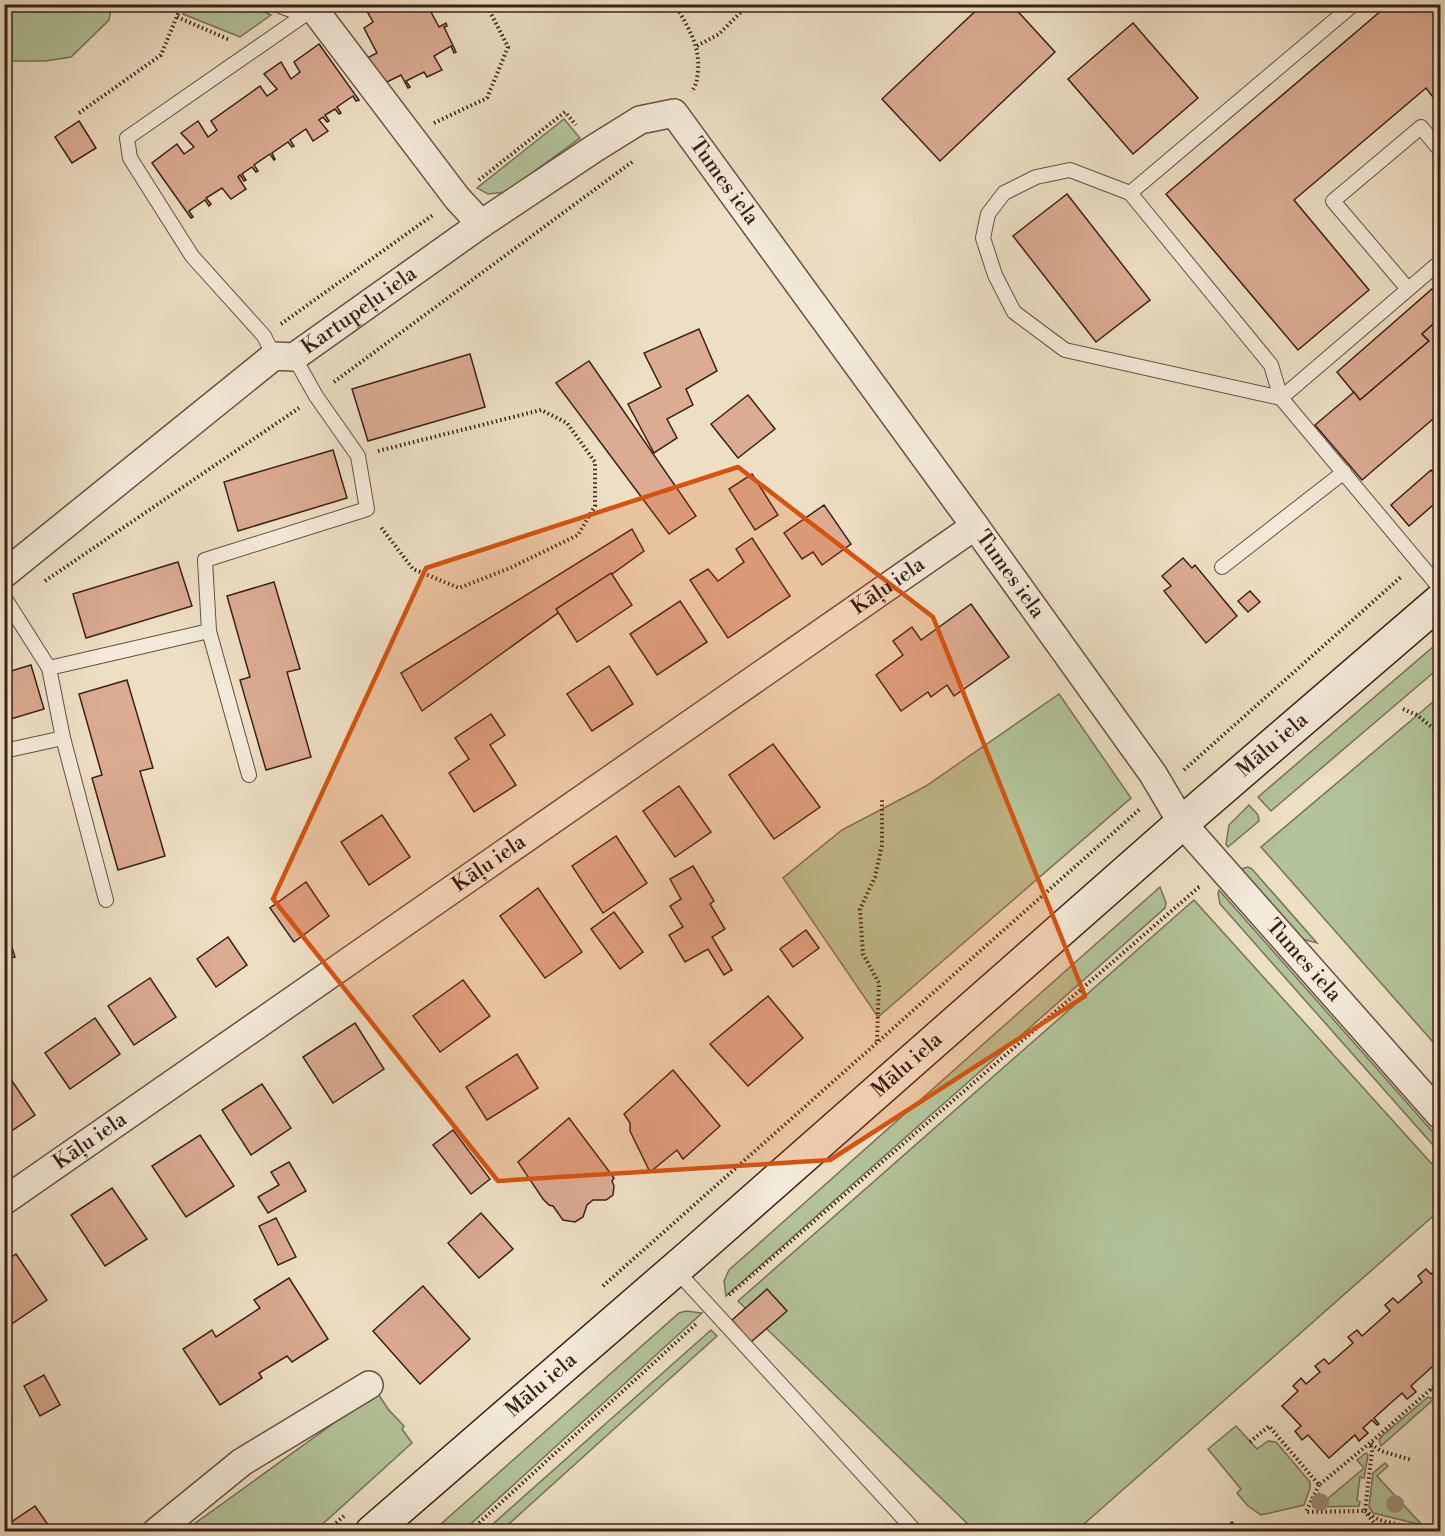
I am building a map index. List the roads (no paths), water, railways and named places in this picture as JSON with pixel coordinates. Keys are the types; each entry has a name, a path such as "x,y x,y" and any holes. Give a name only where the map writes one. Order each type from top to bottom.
{"street":[{"path":"309,10 457,198 481,224"},
{"name":"Kartupeļu iela","path":"4,574 284,356 595,148 640,120 674,113"},
{"name":"Tumes iela","path":"674,113 1163,788 1182,823 1440,1115"},
{"name":"Kāļu iela","path":"4,1201 975,526"},
{"name":"Mālu iela","path":"362,1520 675,1269 1182,823 1440,601"},
{"path":"156,1532 242,1462 369,1385"}],"lane":[{"path":"275,4 309,10"},
{"path":"1130,193 1354,4"},
{"path":"249,775 209,631 205,560 367,509 358,456 316,396 284,356 192,256 130,158 127,138 309,10"},
{"path":"1408,289 1333,201 1421,127 1440,150"},
{"path":"1281,398 1065,350 1014,312 995,275 983,238 988,214 1004,194 1035,177 1071,170 1130,193 1271,365 1281,398 1440,588"},
{"path":"1281,398 1440,262"},
{"path":"1222,567 1344,472"},
{"path":"7,601 50,668 63,738 106,900"},
{"path":"50,668 209,631"},
{"path":"4,751 63,738"},
{"path":"675,1269 916,1532"}]}
